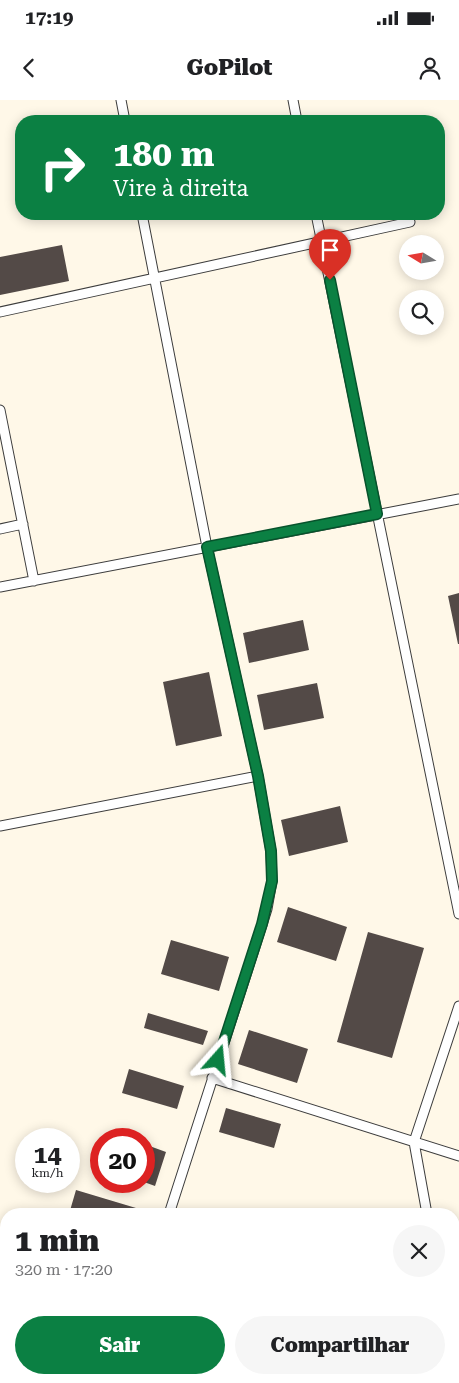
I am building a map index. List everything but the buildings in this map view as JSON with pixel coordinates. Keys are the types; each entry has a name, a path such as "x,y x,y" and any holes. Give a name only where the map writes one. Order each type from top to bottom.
{"lane":[{"path":"121,100 124,115"},
{"path":"293,100 296,115"},
{"path":"143,220 207,547 258,776 271,851 272,881 267,909 171,1208"},
{"path":"317,220 459,914"},
{"path":"0,312 410,222"},
{"path":"0,410 34,581"},
{"path":"0,587 459,498"},
{"path":"0,529 22,524"},
{"path":"0,826 258,776"},
{"path":"426,1208 414,1142 459,1006"},
{"path":"212,1078 459,1156"}],"route":[{"path":"218,1060 267,909 272,881 271,851 258,776 207,547 377,514 330,280"}]}
